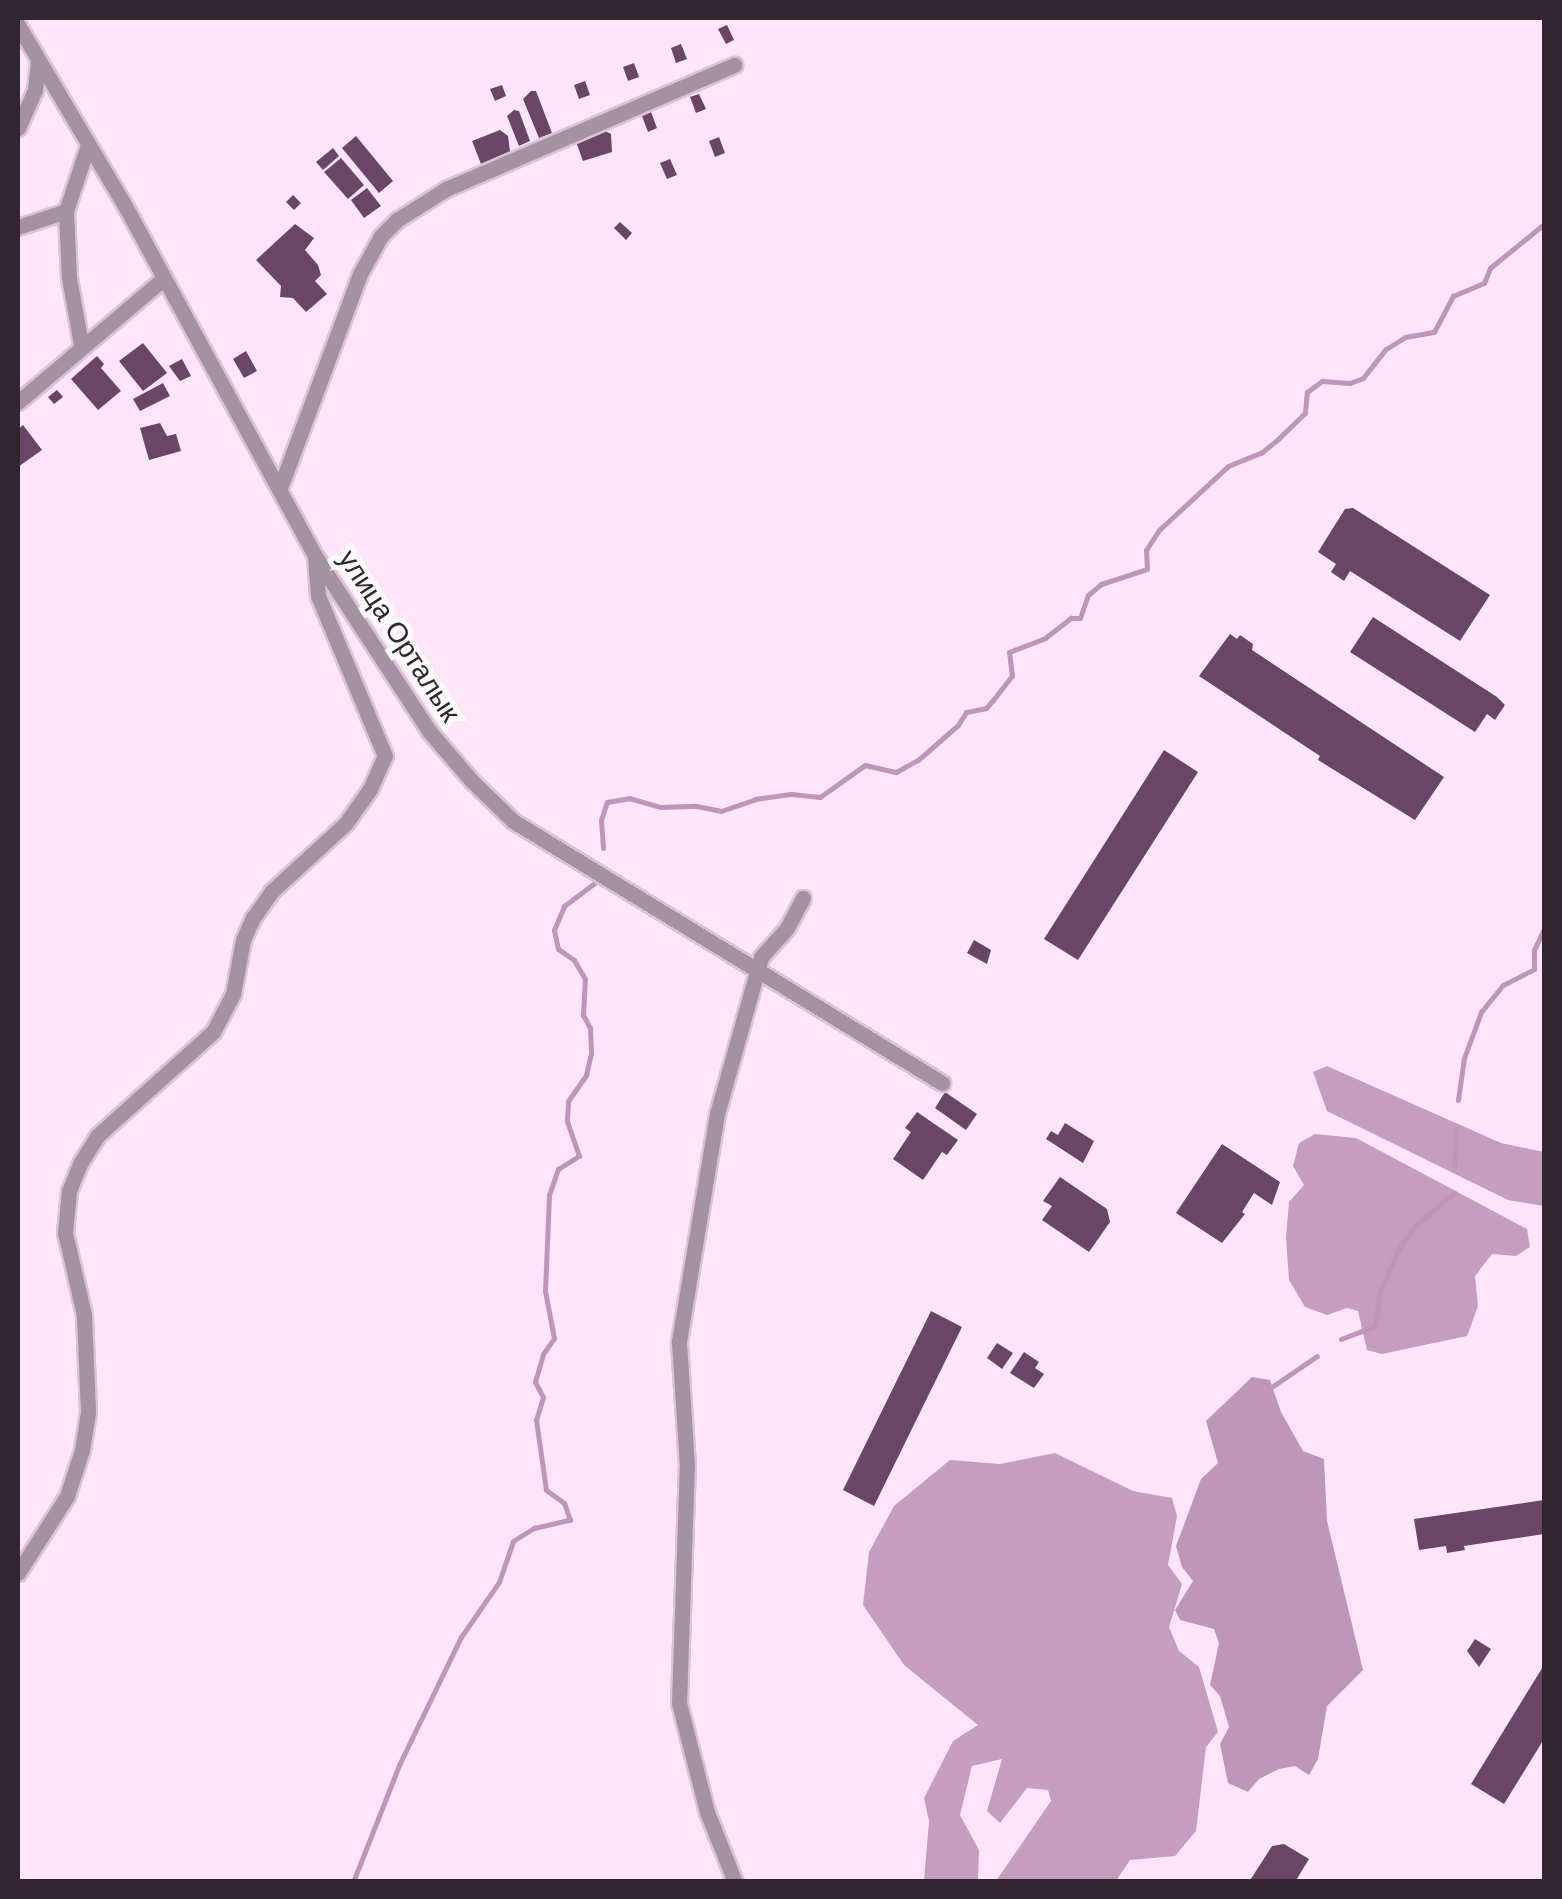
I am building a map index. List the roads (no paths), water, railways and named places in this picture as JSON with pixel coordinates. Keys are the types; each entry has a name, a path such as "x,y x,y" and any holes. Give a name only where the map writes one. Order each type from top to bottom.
{"street":[{"name":"улица Орталык","path":"18,25 316,556 429,732 492,803 584,867 759,967 942,1082"},
{"path":"18,128 35,90 38,62"},
{"path":"280,488 360,274 381,236 397,220 459,183 734,64"},
{"path":"81,344 70,278 66,211 88,145"},
{"path":"18,227 66,211"},
{"path":"18,402 81,344 163,279"},
{"path":"18,1572 67,1496 82,1450 88,1411 87,1339 65,1233 69,1191 82,1162 97,1136 213,1032 233,994 243,940 253,918 270,892 346,822 370,789 386,756 318,596 316,556"},
{"path":"735,1882 707,1812 680,1703 687,1466 678,1341 717,1114 760,957 797,913 803,898"}],"waterway":[{"path":"603,848 601,820 607,802 629,798 661,807 696,806 721,811 755,799 791,794 820,797 865,765 896,772 918,760 958,725 966,712 986,708 993,700 1012,676 1009,652 1045,638 1071,618 1080,618 1088,595 1101,584 1147,569 1146,550 1159,530 1228,466 1261,453 1278,439 1305,413 1307,392 1322,381 1350,383 1363,378 1386,349 1405,337 1434,332 1453,296 1484,283 1490,268 1544,224"},
{"path":"353,1882 399,1765 461,1637 499,1582 513,1541 534,1528 570,1520 564,1503 546,1490 536,1420 543,1397 535,1382 543,1354 554,1338 545,1291 549,1195 558,1169 579,1156 567,1121 568,1101 586,1075 591,1054 590,1028 583,1015 585,979 574,960 558,949 554,930 564,906 595,883"},
{"path":"1458,1100 1464,1058 1481,1012 1503,985 1534,969 1534,950 1544,929"},
{"path":"1454,1168 1456,1129"},
{"path":"1341,1339 1375,1326 1380,1292 1399,1248 1416,1225 1454,1193"},
{"path":"1273,1386 1317,1356"}]}
